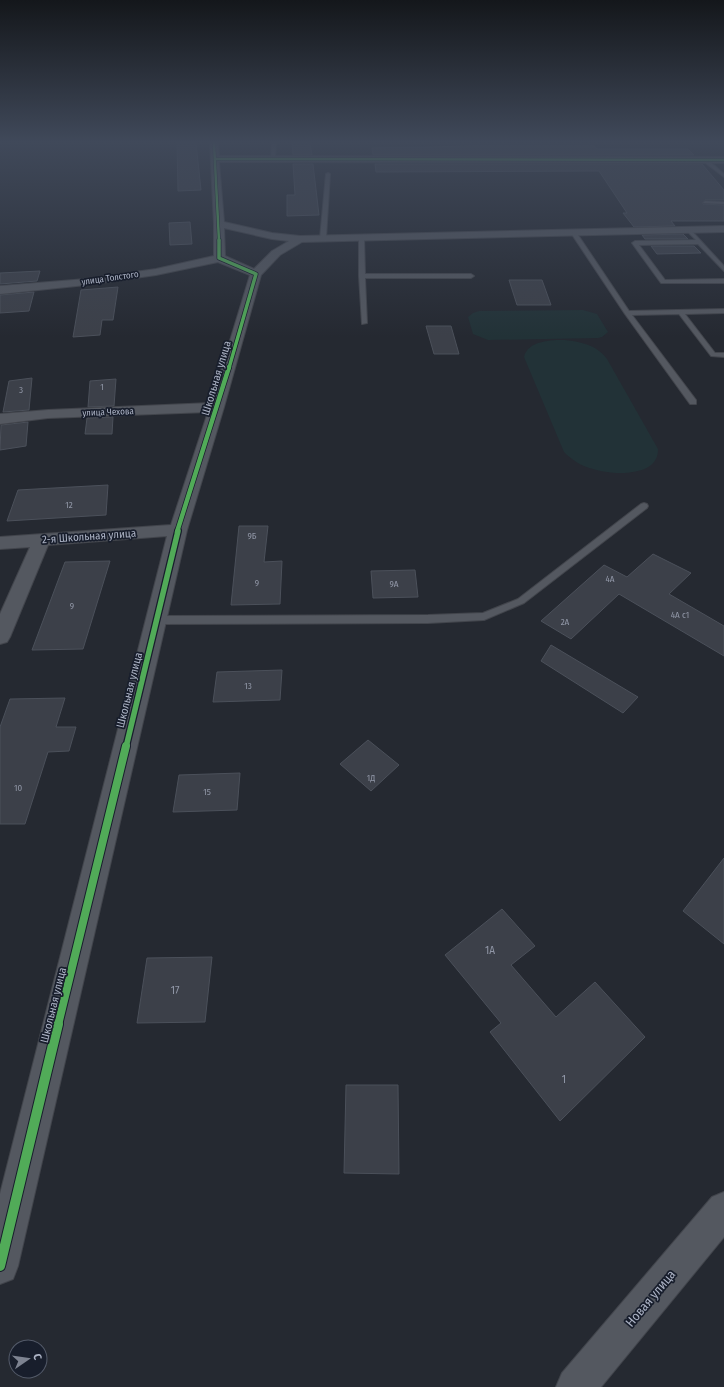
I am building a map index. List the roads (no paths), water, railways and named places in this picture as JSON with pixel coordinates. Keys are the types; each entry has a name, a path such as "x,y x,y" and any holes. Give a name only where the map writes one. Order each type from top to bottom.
{"street":[{"path":"218,208 219,258 256,274 276,253 300,239"},
{"path":"219,224 272,236 300,239 724,229"},
{"name":"улица Толстого","path":"0,290 86,282 156,272 219,258"},
{"name":"Школьная улица","path":"0,1266 178,530 217,407 256,274"},
{"name":"улица Чехова","path":"0,419 48,414 217,407"},
{"name":"2-я Школьная улица","path":"0,542 178,530"},
{"path":"0,637 42,539"},
{"name":"Новая улица","path":"576,1387 724,1208"}],"lane":[{"path":"323,238 325,208"},
{"path":"689,230 724,269"},
{"path":"574,232 579,242 627,313 693,402"},
{"path":"362,237 364,323"},
{"path":"700,242 635,243 663,282 724,281"},
{"path":"362,276 471,276"},
{"path":"627,313 724,311"},
{"path":"681,312 713,355 724,355"},
{"path":"156,620 420,619 484,616 521,601 644,506"}]}
